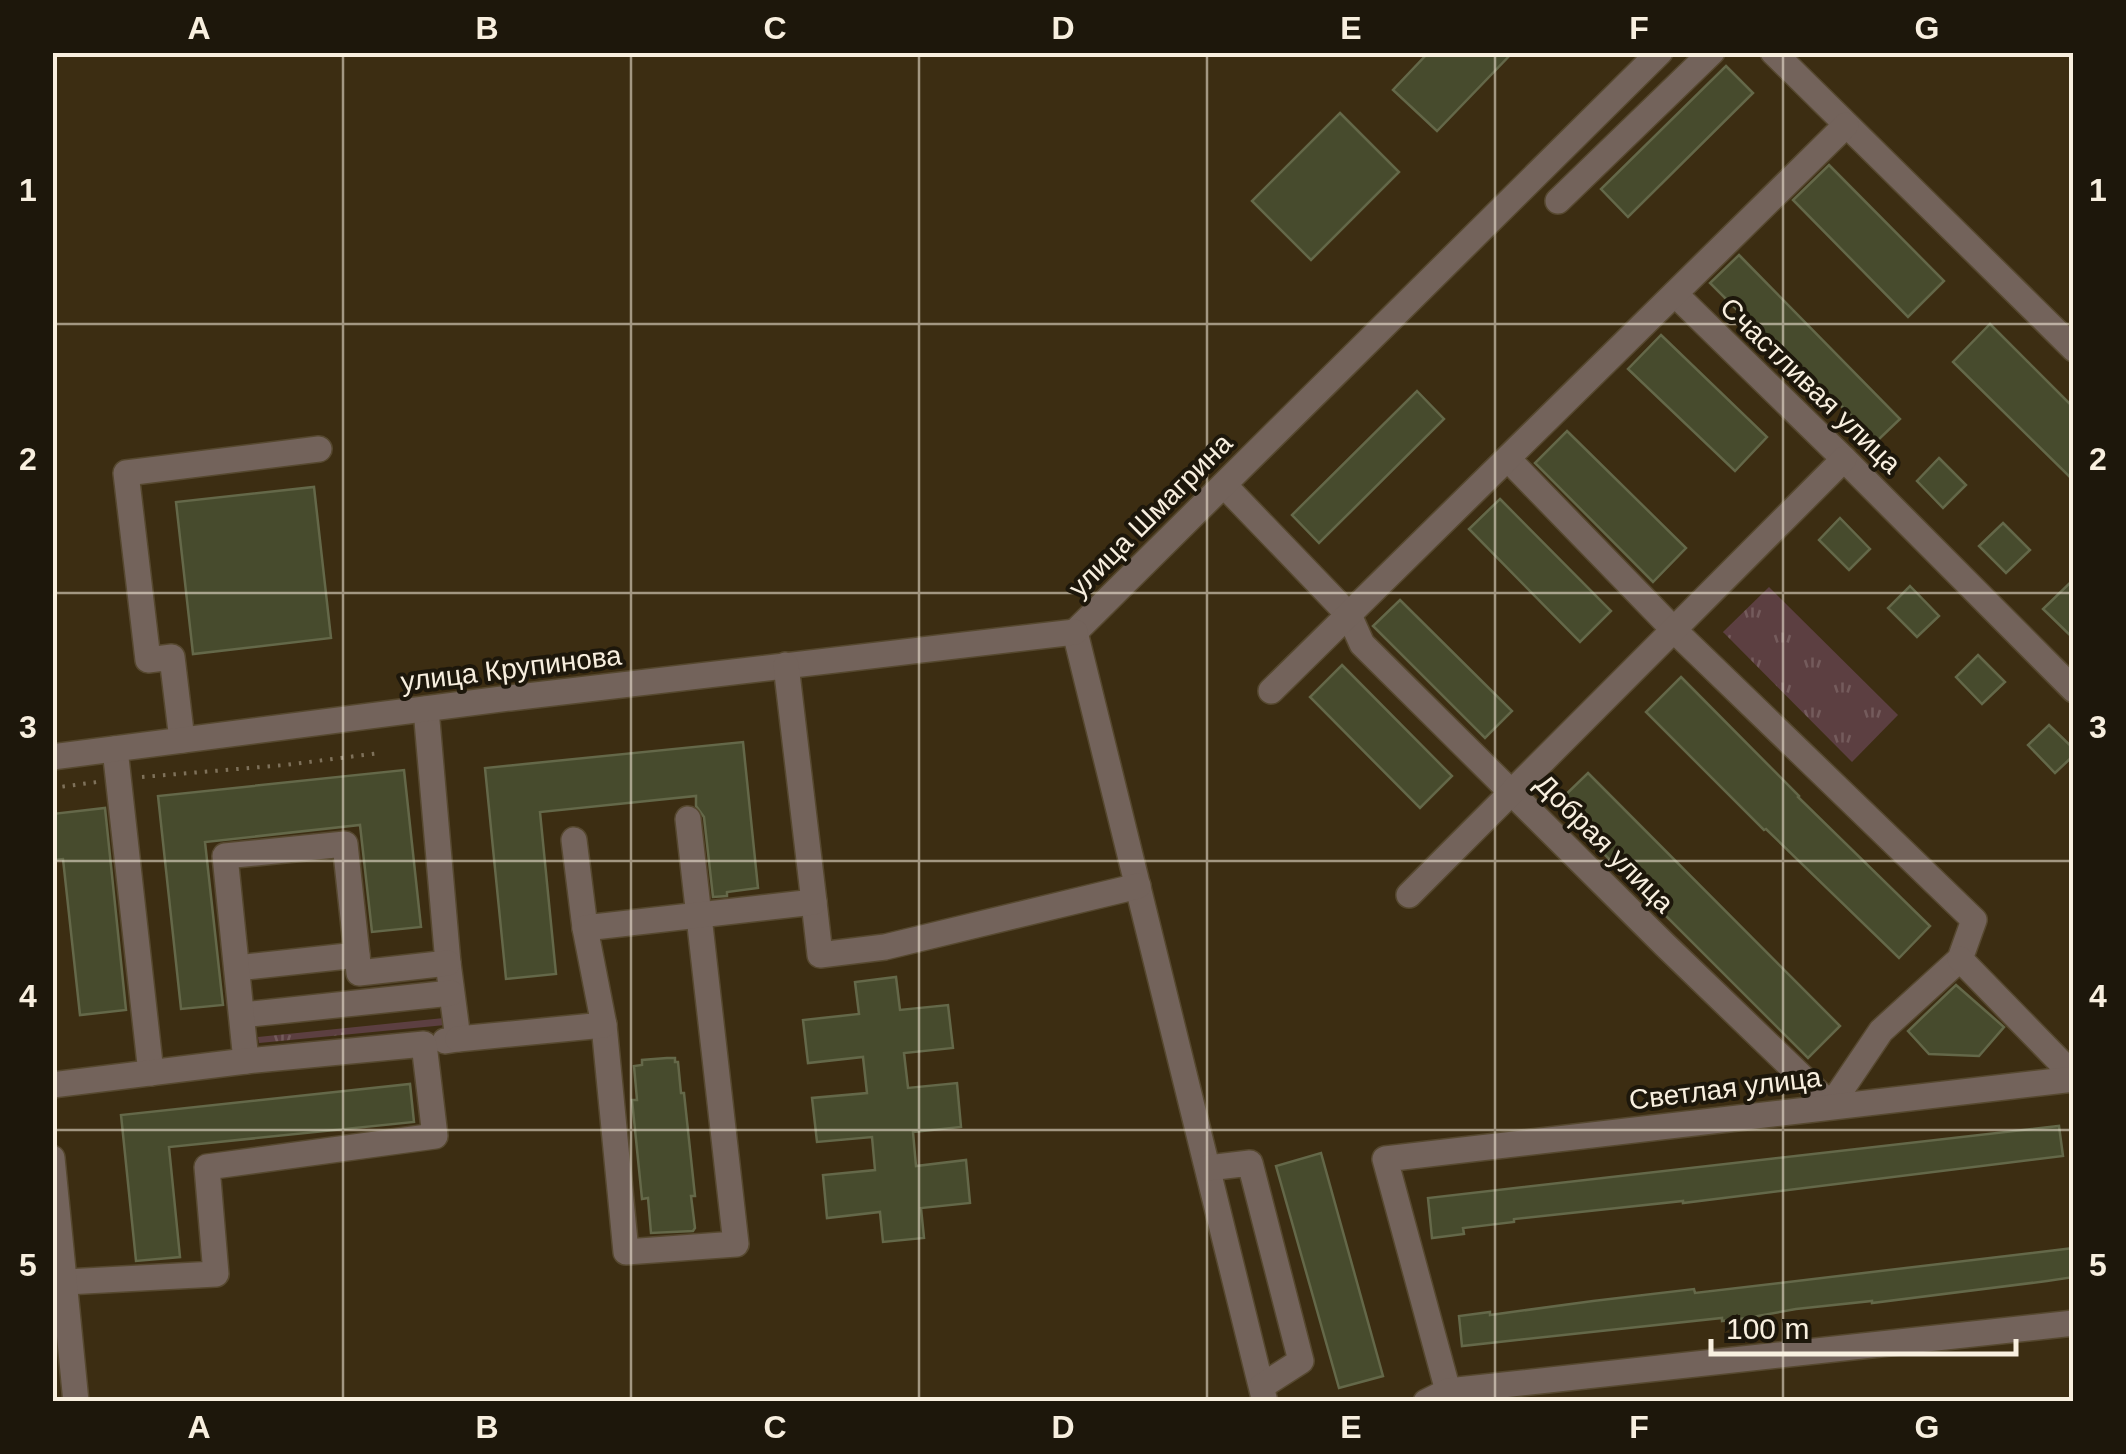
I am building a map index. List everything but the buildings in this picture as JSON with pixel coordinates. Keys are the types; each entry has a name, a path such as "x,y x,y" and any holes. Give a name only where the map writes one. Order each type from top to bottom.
{"street":[{"name":"улица Шмагрина","path":"1264,1394 1075,632 1660,52"},
{"path":"1558,201 1712,52"},
{"path":"1774,52 2074,348"},
{"name":"Счастливая улица","path":"1846,125 1675,294 2074,690"},
{"path":"1271,690 1675,294"},
{"path":"182,740 172,657 148,660 126,473 320,449"},
{"path":"1508,459 1675,631 1974,920 1960,960 1881,1031 1831,1105"},
{"path":"1409,895 1844,460"},
{"name":"Добрая улица","path":"1224,484 1349,615 1362,644 1831,1105"},
{"name":"улица Крупинова","path":"52,756 1075,632"},
{"path":"786,665 820,955 885,947 1138,886"},
{"path":"426,708 458,1039"},
{"path":"114,749 151,1073"},
{"path":"574,840 585,928 604,1025 626,1252 736,1244 688,818"},
{"path":"246,1061 225,856 344,844 358,973 448,963"},
{"path":"585,928 814,902"},
{"path":"237,968 358,956"},
{"path":"1960,960 2074,1077"},
{"path":"242,1016 451,993"},
{"path":"52,1085 604,1025"},
{"path":"66,1282 216,1274 206,1167 434,1136 424,1044"},
{"name":"Светлая улица","path":"1437,1396 1385,1159 2074,1077"},
{"path":"52,1158 76,1402"},
{"path":"1208,1168 1250,1163 1301,1361 1264,1394"},
{"path":"1437,1396 2074,1323"}],"path":[{"path":"52,788 380,753"}],"green space":[{"path":"1769,587 1898,715 1852,762 1723,632"},
{"path":"444,1018 445,1025 259,1043 258,1037"}]}
